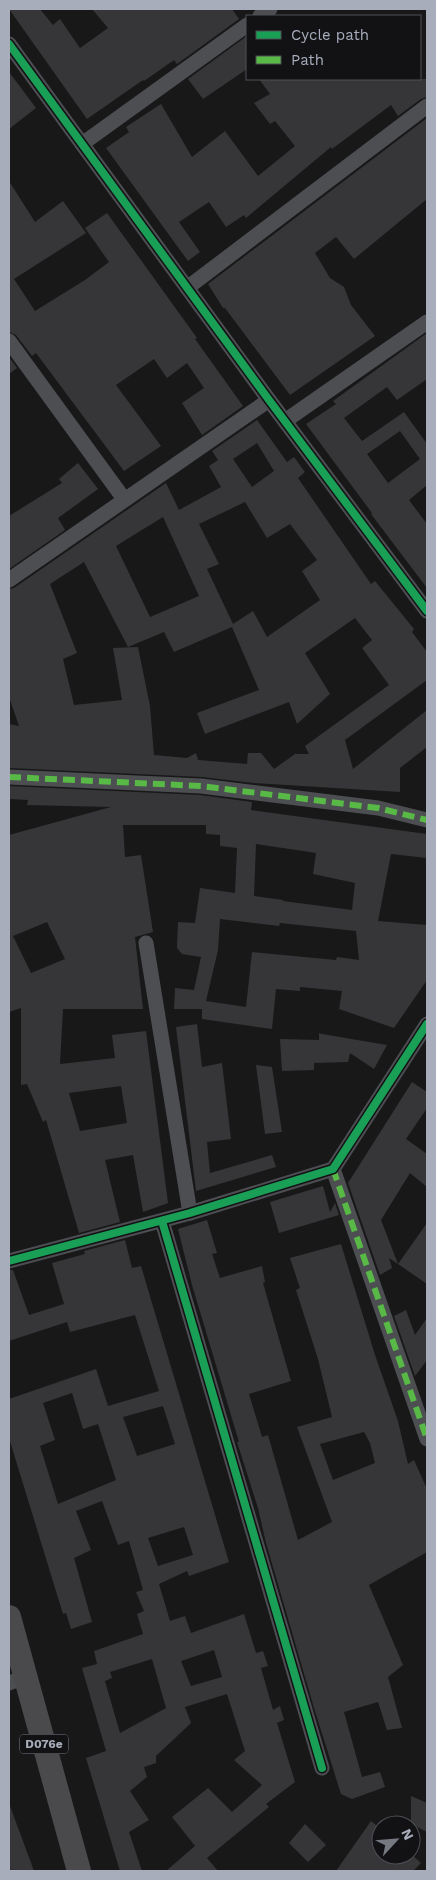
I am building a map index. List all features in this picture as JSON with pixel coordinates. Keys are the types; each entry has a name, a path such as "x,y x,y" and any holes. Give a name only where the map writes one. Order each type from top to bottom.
{"main road":[{"name":"D076e","path":"9,1617 17,1680 79,1871"}],"street":[{"path":"82,144 246,26"},
{"path":"9,44 269,400 427,611"},
{"path":"187,288 427,106"},
{"path":"285,421 427,322"},
{"path":"9,341 124,499"},
{"path":"9,580 269,400"},
{"path":"9,777 201,786 378,808 427,820"},
{"path":"146,943 190,1213"},
{"path":"9,1261 162,1221 333,1169 427,1024"},
{"path":"333,1169 426,1428"},
{"path":"162,1221 322,1768"}],"building":[{"path":"9,9 40,9 53,25 60,19 80,48 108,28 92,9 232,9 239,19 177,64 174,60 87,119"},
{"path":"246,37 246,70 203,99 188,79"},
{"path":"9,72 36,108 9,129"},
{"path":"427,79 427,97 421,99 398,116 391,105 332,149 331,147 246,218 244,215 226,227 209,202 179,222 200,252 188,261 106,148 129,132 126,127 161,104 192,157 225,131 258,176 295,146 275,121 270,124 254,103 270,94 260,80"},
{"path":"427,118 427,199 354,259 336,237 315,253 330,278 344,287 351,305 375,336 290,395 225,308 223,308 208,284"},
{"path":"9,181 35,222 63,201 86,233 14,279 35,311 85,280 109,262 85,228 107,213 197,338 195,339 243,406 202,435 182,403 204,388 187,363 167,378 154,359 116,385 161,446 124,471 36,353 32,356 16,335 9,332"},
{"path":"427,333 427,379 397,400 387,387 344,418 362,441 404,412 427,444 427,485 409,500 427,524 427,588 306,424 336,404 333,401","holes":["400,431 420,459 388,483 367,454"]},
{"path":"9,357 17,368 9,374"},
{"path":"257,420 287,462 294,457 305,472 298,478 371,584 375,581 414,629 412,632 427,652 427,680 345,740 353,769 427,710 427,747 400,768 400,792 253,783 202,777 9,768 9,724 19,726 9,697 9,589 14,588 166,483 179,510 221,487 209,466 218,460 212,451","holes":["257,443 274,471 252,487 233,459","245,502 267,538 290,524 317,560 302,571 320,600 267,637 253,611 233,624 207,569 219,564 199,524","163,517 199,596 150,617 116,546","84,562 128,647 164,632 174,652 232,627 259,690 197,713 205,734 289,702 297,724 330,694 305,653 355,618 372,640 362,648 389,685 305,746 309,754 295,754 274,769 261,753 248,753 247,764 198,760 196,753 187,758 154,755 150,706 138,647 113,648 122,700 74,705 63,659 77,653 50,584"]},
{"path":"78,463 98,489 58,518 65,530 9,569 9,516 62,483 59,479"},
{"path":"9,786 200,795 252,802 251,810 427,834 427,858 391,854 378,921 427,925 427,980 394,1028 339,1009 342,991 300,987 300,991 276,989 272,1029 202,1019 202,1009 174,1009 175,988 194,990 201,957 182,954 177,948 178,922 195,923 200,888 235,893 237,848 220,846 220,835 206,834 206,825 123,825 125,857 141,855 153,932 135,937 143,1009 63,1009 60,1064 115,1058 112,1035 146,1031 168,1203 143,1212 133,1155 105,1160 120,1222 79,1233 46,1120 43,1122 27,1084 21,1085 21,1008 9,1012 9,835 111,807 27,805 28,800 9,799","holes":["256,844 316,853 313,874 355,883 352,910 254,896","220,919 279,926 280,923 356,931 359,960 337,957 336,960 252,952 246,1007 206,1001 218,950","47,922 65,959 31,973 13,936","121,1086 127,1123 80,1131 69,1093"]},
{"path":"197,1024 202,1067 222,1063 231,1139 207,1142 210,1173 272,1155 276,1167 196,1191 176,1027"},
{"path":"319,1033 387,1045 374,1069 350,1053 348,1062 314,1063 314,1070 282,1071 280,1039 319,1040"},
{"path":"256,1065 272,1067 282,1132 265,1134"},
{"path":"412,1082 427,1092 427,1108 406,1139 427,1154 427,1187 410,1173 381,1220 398,1264 389,1258 392,1268 380,1275 348,1183"},
{"path":"323,1186 330,1212 335,1203 339,1215 279,1233 270,1202"},
{"path":"207,1220 217,1253 212,1254 220,1278 262,1266 265,1282 263,1283 291,1381 249,1394 262,1437 268,1435 298,1540 332,1522 297,1427 332,1417 318,1359 296,1290 300,1288 290,1258 341,1244 375,1355 398,1421 408,1464 414,1460 427,1489 427,1552 369,1585 403,1665 388,1677 402,1728 387,1730 378,1702 344,1712 362,1777 380,1772 385,1787 352,1799 341,1794 314,1708 266,1543 258,1508 237,1442 239,1442 192,1285 178,1229","holes":["364,1432 370,1443 375,1463 333,1480 320,1444"]},
{"path":"427,1223 427,1284 398,1264"},
{"path":"125,1240 132,1268 141,1266 229,1562 189,1576 187,1571 159,1584 170,1621 185,1616 191,1633 244,1614 256,1653 263,1651 268,1666 261,1668 273,1710 280,1706 284,1720 277,1723 295,1782 266,1804 269,1807 207,1858 218,1871 166,1871 195,1846 172,1817 208,1788 232,1812 262,1785 234,1760 245,1751 227,1694 185,1707 191,1723 156,1756 156,1763 144,1767 147,1777 130,1791 149,1820 129,1832 142,1871 120,1871 86,1758 106,1751 82,1668 97,1664 94,1651 143,1634 137,1614 144,1611 136,1592 143,1590 129,1541 118,1545 102,1501 76,1511 91,1550 74,1558 92,1622 71,1629 66,1613 63,1614 9,1438 9,1399 96,1369 108,1406 159,1391 135,1315 70,1332 67,1322 9,1341 9,1270 13,1270 29,1315 64,1304 52,1263 85,1254 84,1251","holes":["72,1393 83,1429 98,1424 116,1480 58,1504 40,1446 55,1440 43,1403","163,1406 175,1444 137,1456 123,1417","184,1527 193,1555 158,1566 148,1538","214,1650 222,1677 191,1686 181,1661","152,1659 166,1708 120,1733 105,1681 112,1678 110,1672"]},
{"path":"406,1310 415,1335 427,1318 427,1360 415,1376 394,1316"},
{"path":"411,1796 427,1803 427,1832 421,1829 421,1815 411,1815"},
{"path":"9,1806 34,1871 11,1871 9,1865"},
{"path":"371,1821 371,1865 419,1865 413,1871 336,1871"},
{"path":"305,1824 326,1845 308,1862 289,1843"}],"marked path":[{"path":"9,777 201,786 378,808 427,820"},
{"path":"333,1169 427,1439"}],"cycle path":[{"path":"9,44 269,400 427,611"},
{"path":"9,1261 190,1213 333,1169 427,1024"},
{"path":"162,1221 322,1768"}]}
